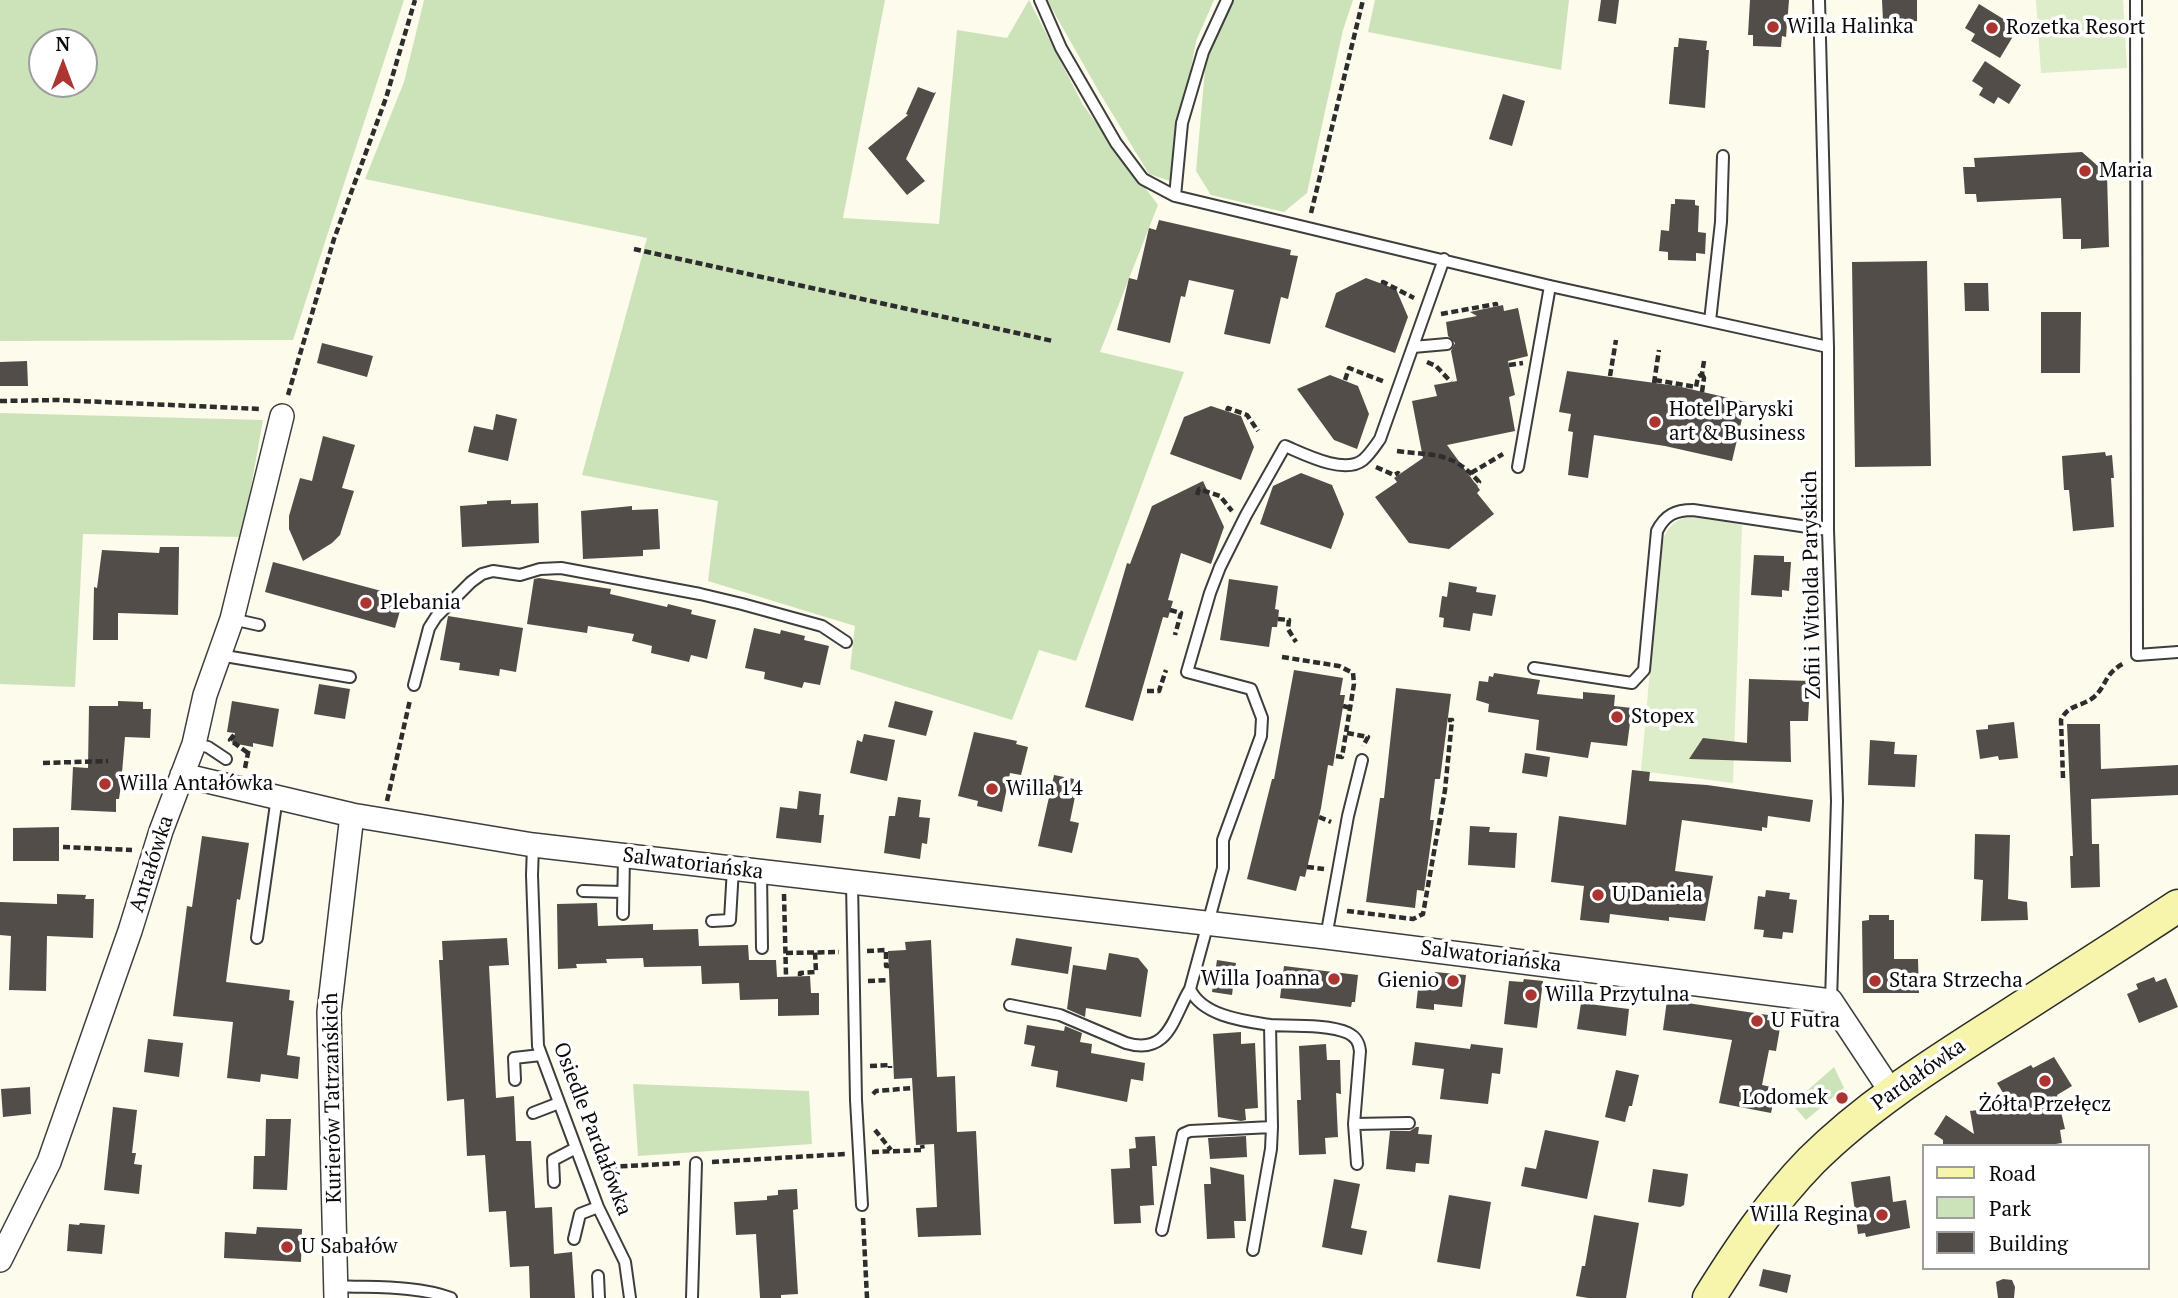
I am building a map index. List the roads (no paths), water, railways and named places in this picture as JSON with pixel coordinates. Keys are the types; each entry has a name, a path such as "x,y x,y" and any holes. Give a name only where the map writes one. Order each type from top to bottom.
{"street":[{"name":"Antałówka","path":"0,1260 49,1162 194,744 205,695 232,619 282,416"},
{"name":"Salwatoriańska","path":"182,775 352,815 533,845 1326,937 1831,1001"},
{"name":"Kurierów Tatrzańskich","path":"336,1292 329,1012 352,815"},
{"name":"Pardałówka","path":"1709,1298 1757,1225 1783,1192 1840,1134 1892,1093 2178,906"},
{"path":"1831,1001 1892,1093"}],"lane":[{"path":"1040,0 1061,47 1116,143 1143,179 1175,196 1550,286 1828,347"},
{"path":"1175,196 1182,123 1203,52 1227,0"},
{"name":"Zofii i Witolda Paryskich","path":"1819,0 1828,347 1828,530 1837,801 1831,1001"},
{"path":"2136,0 2137,655 2178,652"},
{"path":"1710,321 1721,222 1723,156"},
{"path":"1010,1005 1060,1015 1136,1046 1147,1046 1161,1040 1169,1031 1190,989 1223,868 1223,840 1263,727 1251,689 1187,672 1210,593 1238,530 1285,446 1342,465 1362,461 1380,439 1444,259"},
{"path":"1518,467 1550,286"},
{"path":"1411,351 1447,344"},
{"path":"1534,668 1632,683 1644,670 1657,531 1662,521 1674,513 1693,510 1828,530"},
{"path":"414,685 429,628 436,617 471,582 493,571 520,575 540,569 561,568 700,594 822,626 846,642"},
{"path":"232,619 259,625"},
{"path":"219,655 350,677"},
{"path":"194,744 208,747 226,759"},
{"path":"1326,937 1362,760"},
{"path":"257,938 277,797"},
{"name":"Osiedle Pardałówka","path":"533,845 538,1046 598,1207 625,1262 630,1298"},
{"path":"623,914 624,856"},
{"path":"712,921 730,920 733,868"},
{"path":"761,872 762,948"},
{"path":"852,883 856,1100 862,1205"},
{"path":"583,891 624,892"},
{"path":"1190,989 1201,1005 1217,1013 1269,1025 1335,1030 1349,1033 1358,1041 1360,1051 1354,1124 1357,1164"},
{"path":"1253,1250 1271,1149 1269,1025"},
{"path":"515,1080 514,1058 541,1055"},
{"path":"533,1113 559,1103"},
{"path":"1354,1124 1409,1123"},
{"path":"1162,1230 1171,1179 1183,1134 1190,1131 1272,1127"},
{"path":"554,1182 553,1160 576,1148"},
{"path":"692,1298 696,1163"},
{"path":"574,1239 580,1214 598,1207"},
{"path":"598,1276 599,1298"},
{"path":"336,1292 403,1289 451,1298"}],"place":[{"name":"Willa Halinka","path":"1773,27"},
{"name":"Rozetka Resort","path":"1992,28"},
{"name":"Maria","path":"2085,171"},
{"name":"Hotel Paryski art & Business","path":"1655,422"},
{"name":"Plebania","path":"366,603"},
{"name":"Stopex","path":"1617,717"},
{"name":"Willa Antałówka","path":"105,784"},
{"name":"Willa 14","path":"992,789"},
{"name":"U Daniela","path":"1598,895"},
{"name":"Willa Joanna","path":"1334,979"},
{"name":"Gienio","path":"1453,981"},
{"name":"Stara Strzecha","path":"1875,981"},
{"name":"Willa Przytulna","path":"1531,995"},
{"name":"U Futra","path":"1757,1021"},
{"name":"Żółta Przełęcz","path":"2045,1081"},
{"name":"Lodomek","path":"1842,1098"},
{"name":"Willa Regina","path":"1882,1215"},
{"name":"U Sabałów","path":"287,1247"}]}
